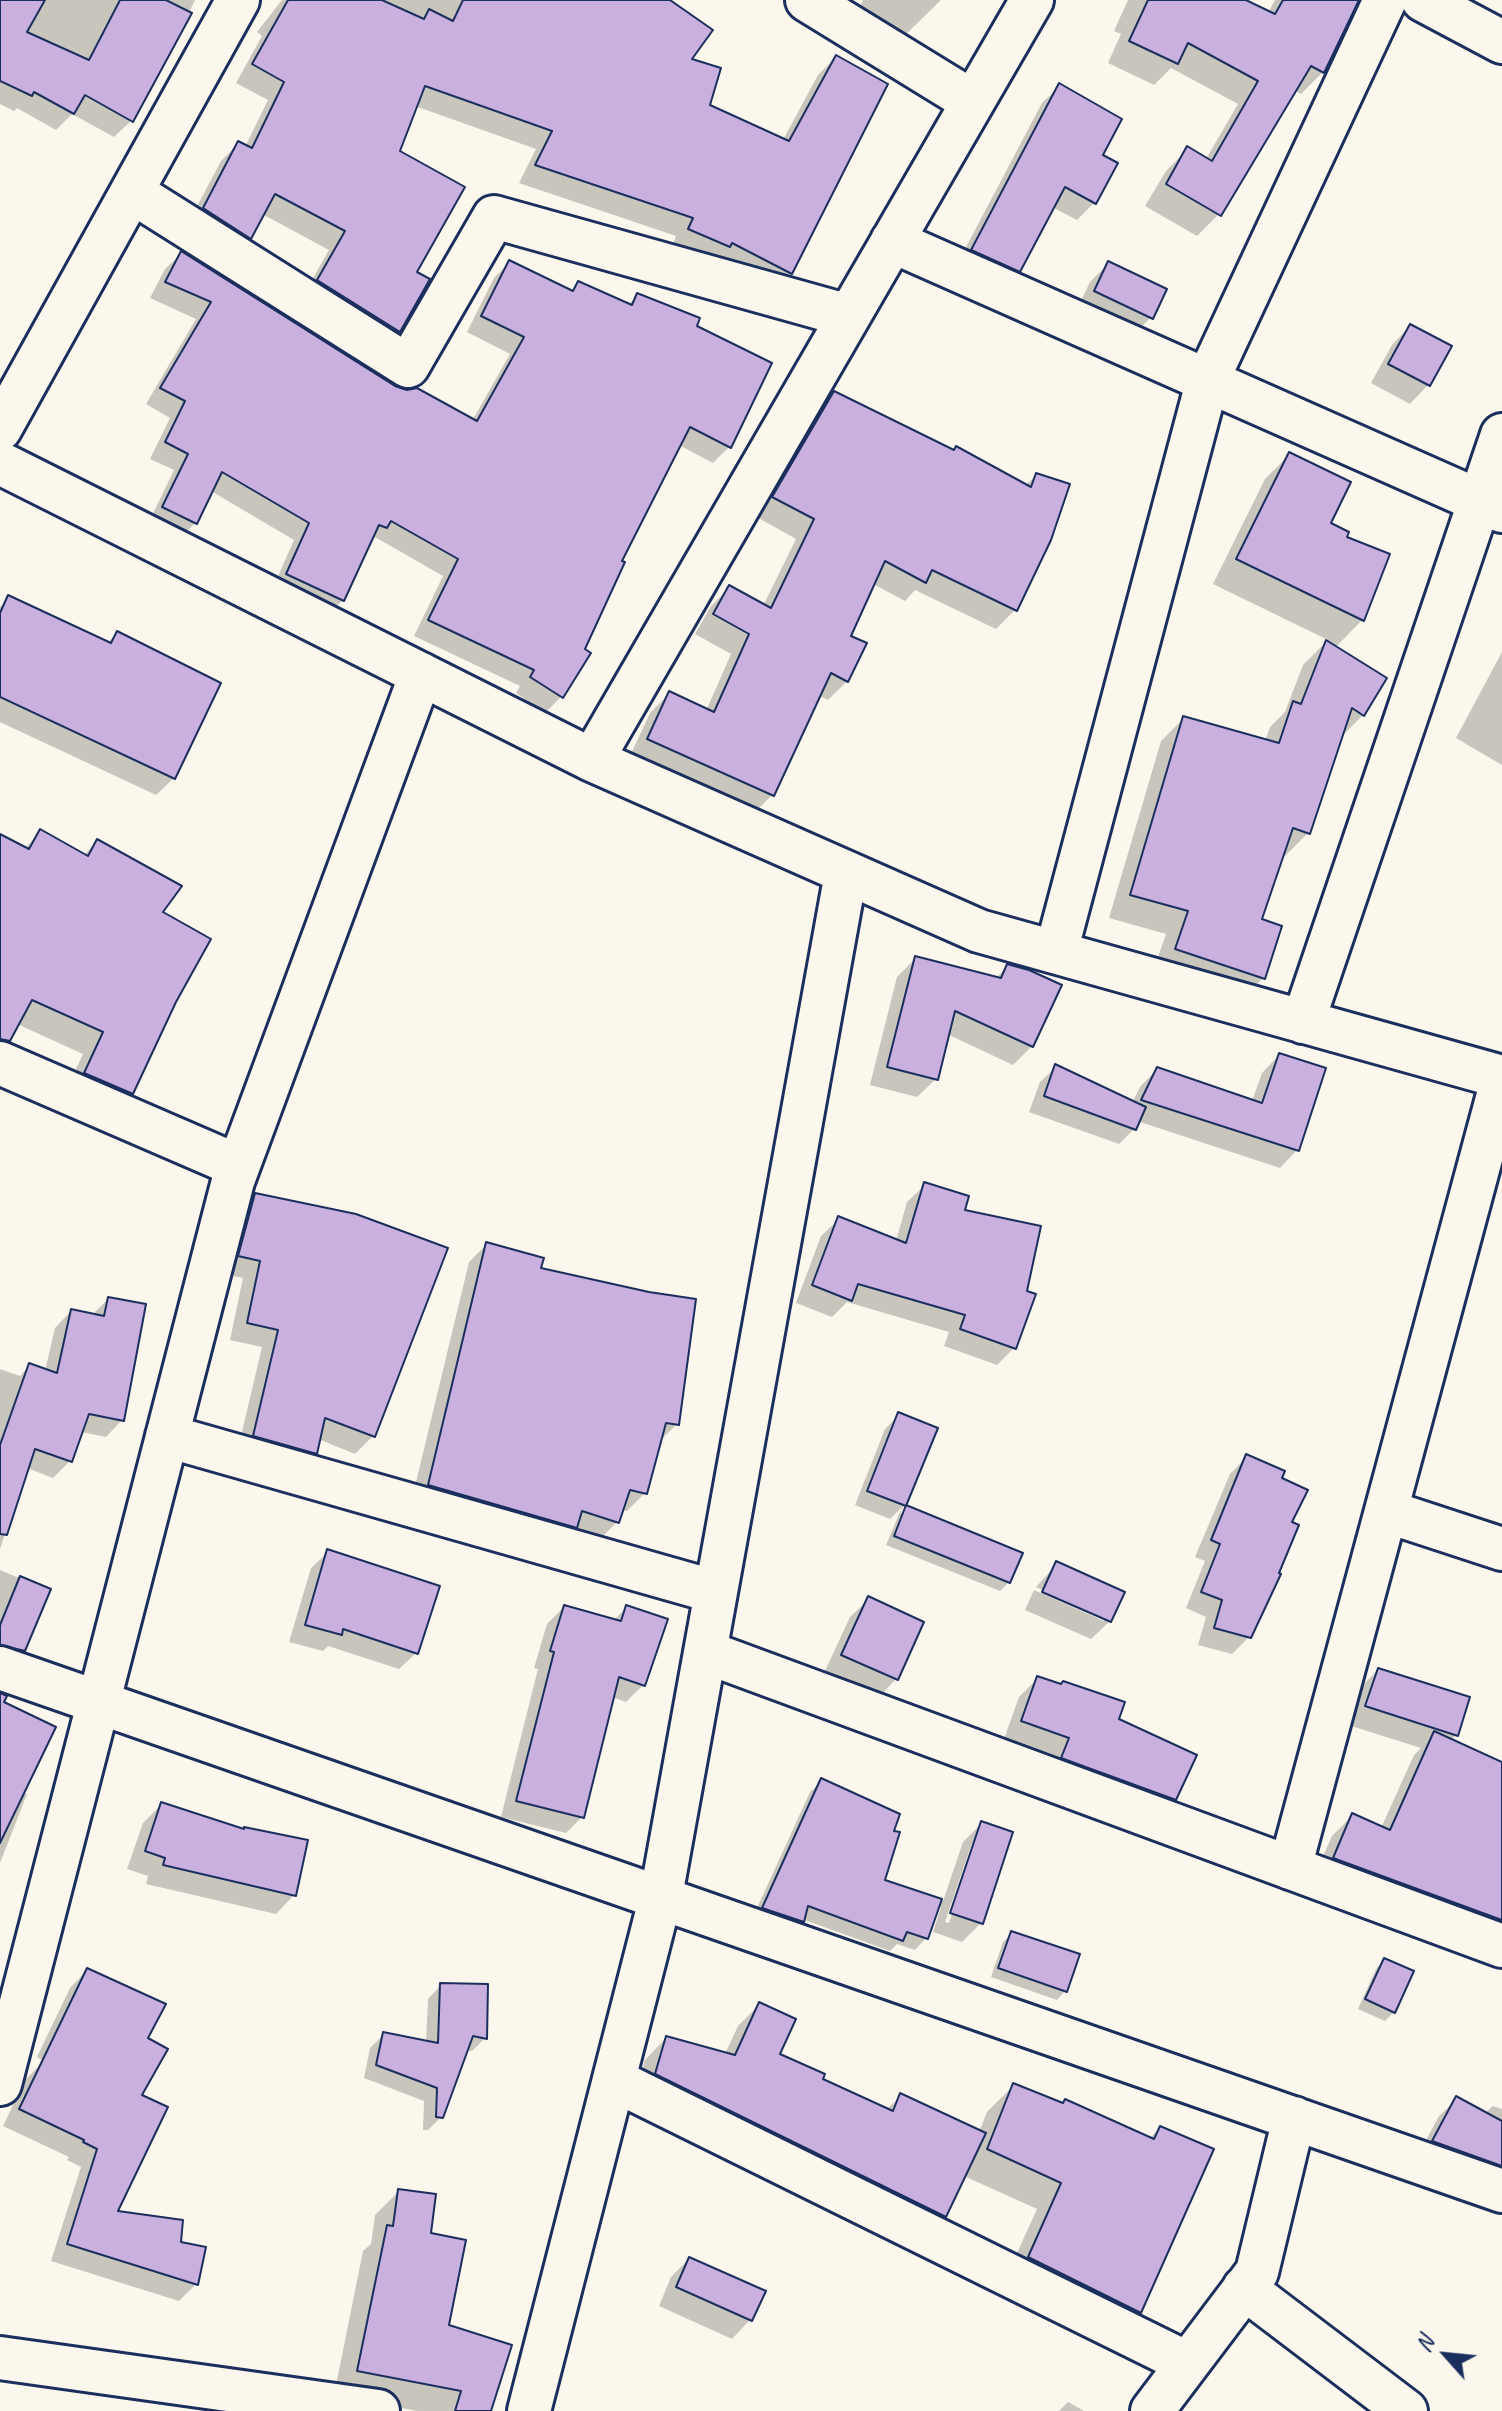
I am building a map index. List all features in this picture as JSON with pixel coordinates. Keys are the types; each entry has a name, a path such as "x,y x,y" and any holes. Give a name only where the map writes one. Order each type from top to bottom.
{"street":[{"path":"0,429 238,0"},
{"path":"807,0 973,102"},
{"path":"592,760 1032,0"},
{"path":"1056,952 1208,379 1385,0"},
{"path":"1423,0 1502,42"},
{"path":"132,192 408,366 494,217 849,316"},
{"path":"892,241 1491,505"},
{"path":"1303,1022 1491,505 1502,435"},
{"path":"0,463 592,760 979,931 1502,1079 1290,1868"},
{"path":"0,2084 9,2013 99,1702 238,1166 421,674"},
{"path":"529,2411 661,1896 846,873"},
{"path":"2,1070 238,1166"},
{"path":"167,1436 716,1592"},
{"path":"1386,1511 1502,1549"},
{"path":"706,1652 1502,1946"},
{"path":"0,1668 1502,2191"},
{"path":"614,2080 1187,2363"},
{"path":"1152,2411 1257,2272 1294,2118"},
{"path":"1244,2288 1406,2411"},
{"path":"0,2358 378,2411"}],"building":[{"path":"0,0 45,0 27,32 89,60 120,0 166,0 192,13 133,122 85,95 74,114 34,92 32,96 0,81"},
{"path":"288,0 382,0 424,19 429,9 453,21 463,0 670,0 713,30 692,59 721,68 710,105 789,141 836,55 888,84 792,274 732,243 730,247 688,229 693,218 535,165 552,131 425,86 400,151 465,187 417,272 430,279 400,332 317,280 345,231 275,194 251,239 203,208 238,141 252,148 284,82 252,64"},
{"path":"1148,0 1246,0 1275,14 1283,0 1359,0 1324,73 1311,66 1221,216 1166,184 1187,146 1212,161 1258,81 1188,43 1178,64 1129,41"},
{"path":"1059,83 1122,119 1103,155 1118,163 1096,204 1065,187 1020,272 971,250"},
{"path":"181,251 395,386 407,390 417,388 477,421 524,337 481,316 509,260 573,291 578,281 632,305 637,293 700,318 697,326 772,363 731,448 690,427 622,561 625,562 585,649 591,653 563,698 530,677 534,670 428,620 458,559 391,521 387,528 379,525 344,601 286,574 309,523 222,472 197,524 162,507 188,454 165,442 185,401 160,388 211,302 165,282"},
{"path":"1108,261 1167,289 1153,319 1094,291"},
{"path":"1410,324 1452,346 1430,386 1388,364"},
{"path":"834,391 954,450 956,446 1031,487 1036,473 1070,484 1051,540 1017,611 932,570 926,583 885,561 851,636 867,643 848,682 831,673 774,796 647,739 669,691 714,712 749,634 713,614 729,585 771,608 814,519 772,497"},
{"path":"1289,452 1351,482 1331,523 1349,532 1347,537 1390,554 1364,621 1236,559"},
{"path":"8,595 111,643 117,631 221,683 175,779 0,697 0,613"},
{"path":"1326,640 1387,678 1364,716 1352,708 1310,834 1293,828 1262,919 1282,926 1265,979 1175,949 1188,911 1130,895 1183,716 1279,743 1293,701 1301,704"},
{"path":"40,829 88,856 97,839 182,886 163,912 211,939 176,1002 133,1094 84,1073 103,1032 32,1000 10,1041 0,1039 0,834 29,849"},
{"path":"915,956 1001,978 1007,964 1062,985 1033,1047 955,1011 938,1080 887,1067"},
{"path":"1279,1053 1326,1068 1299,1151 1141,1100 1157,1067 1262,1103"},
{"path":"1055,1064 1146,1107 1136,1130 1044,1096"},
{"path":"924,1182 969,1196 965,1210 1041,1226 1027,1291 1036,1294 1016,1349 960,1329 965,1315 858,1284 852,1301 812,1285 838,1216 906,1243"},
{"path":"255,1193 356,1214 448,1248 375,1437 325,1418 317,1454 253,1436 278,1330 247,1323 260,1261 238,1256"},
{"path":"486,1242 544,1258 541,1268 696,1299 679,1425 666,1423 647,1494 630,1490 619,1523 582,1511 577,1528 428,1485"},
{"path":"108,1297 146,1304 124,1421 89,1414 72,1462 35,1449 7,1535 0,1534 0,1445 29,1363 57,1373 71,1309 104,1316"},
{"path":"898,1412 938,1428 906,1506 867,1491"},
{"path":"1246,1454 1285,1471 1282,1478 1308,1490 1292,1522 1299,1525 1281,1574 1251,1638 1214,1628 1222,1600 1201,1592 1220,1544 1211,1540"},
{"path":"906,1505 1023,1553 1010,1583 894,1536"},
{"path":"327,1549 440,1586 418,1654 343,1629 342,1635 305,1625"},
{"path":"1056,1561 1125,1592 1111,1622 1042,1592"},
{"path":"20,1576 51,1589 25,1651 0,1645 0,1625"},
{"path":"868,1596 924,1622 898,1680 841,1655"},
{"path":"564,1605 621,1621 626,1605 668,1619 645,1686 619,1677 584,1818 516,1801 554,1652 550,1651"},
{"path":"1378,1668 1470,1697 1458,1736 1365,1706"},
{"path":"1037,1676 1061,1684 1063,1681 1125,1702 1119,1719 1197,1755 1176,1800 1061,1758 1069,1738 1021,1721"},
{"path":"0,1693 7,1696 4,1702 56,1727 0,1843"},
{"path":"1434,1731 1502,1762 1502,1920 1333,1858 1352,1813 1390,1830"},
{"path":"821,1778 900,1814 894,1831 900,1832 885,1880 942,1899 928,1939 907,1932 903,1941 808,1906 804,1922 762,1908"},
{"path":"161,1802 244,1829 308,1840 296,1896 163,1865 165,1858 145,1851"},
{"path":"981,1821 1013,1832 983,1924 950,1913"},
{"path":"1011,1931 1080,1954 1067,1992 998,1968"},
{"path":"1384,1958 1414,1971 1395,2013 1365,1999"},
{"path":"87,1968 166,2004 148,2038 168,2049 142,2095 168,2107 118,2211 183,2220 181,2242 206,2247 198,2285 67,2244 97,2149 19,2109"},
{"path":"440,1983 488,1984 487,2039 473,2036 443,2118 436,2117 437,2088 376,2065 383,2032 438,2043"},
{"path":"759,2002 796,2019 780,2054 825,2074 823,2079 893,2111 900,2093 986,2133 946,2217 655,2074 666,2036 735,2055"},
{"path":"1013,2083 1063,2103 1065,2099 1154,2139 1160,2126 1214,2149 1141,2313 1028,2257 1061,2183 987,2149"},
{"path":"1456,2096 1502,2121 1502,2166 1432,2141"},
{"path":"398,2189 436,2194 431,2233 466,2240 449,2325 512,2345 491,2411 455,2411 461,2391 357,2371 387,2225 393,2226"},
{"path":"689,2257 766,2291 752,2321 676,2287"}]}
